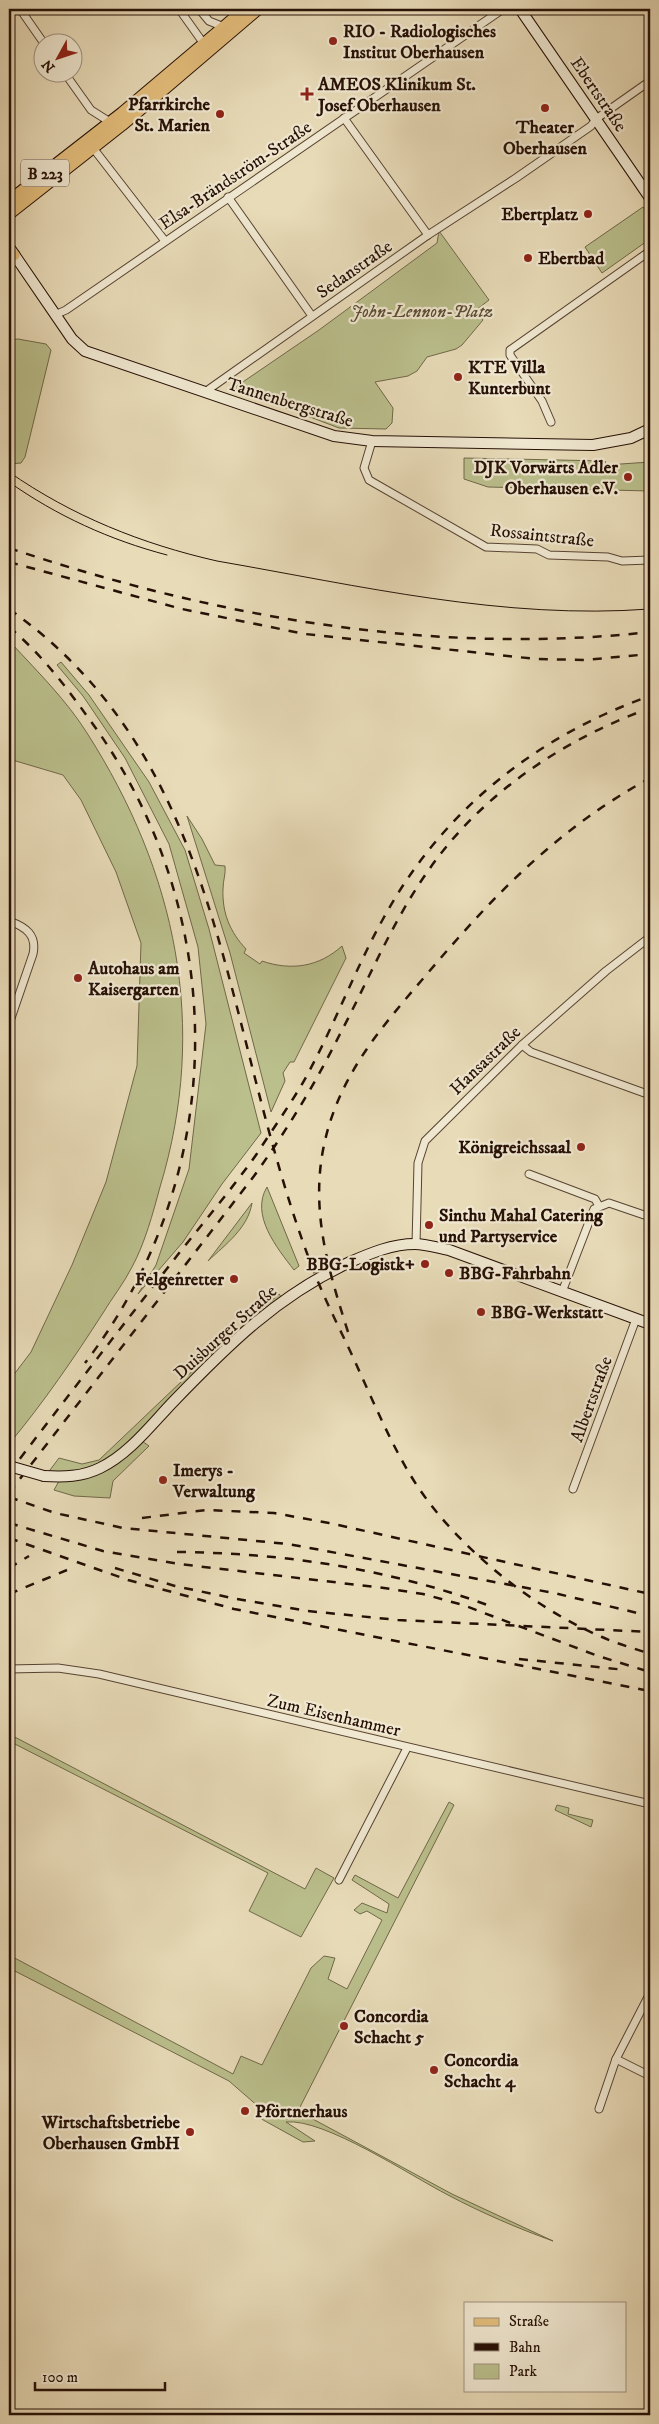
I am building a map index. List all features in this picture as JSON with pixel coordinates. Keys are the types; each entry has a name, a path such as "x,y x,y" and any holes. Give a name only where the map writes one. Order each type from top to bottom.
{"main road":[{"name":"B 223","path":"9,201 110,122 245,9"},
{"name":"B 223","path":"9,214 93,148 258,9"}],"street":[{"path":"20,9 36,32"},
{"path":"179,9 204,44"},
{"path":"199,9 209,21 224,27"},
{"name":"Elsa-Brändström-Straße","path":"57,314 66,310 503,9"},
{"name":"Ebertstraße","path":"520,9 593,122 650,198"},
{"path":"593,122 650,81"},
{"path":"71,82 91,110 110,122"},
{"path":"344,118 428,235"},
{"name":"Sedanstraße","path":"205,392 428,235 523,173 593,122"},
{"path":"93,148 165,241"},
{"path":"228,197 312,316"},
{"name":"Tannenbergstraße","path":"11,251 57,314 72,339 85,351 334,436 372,441 593,446 631,438 650,429"},
{"path":"551,422 542,401 510,356 510,350 650,251"},
{"name":"Rossaintstraße","path":"372,441 364,468 367,478 482,545 537,549 550,555 608,556 622,561 650,560"},
{"path":"9,921 30,932 34,948 9,1024"},
{"name":"Hansastraße","path":"416,1244 418,1163 422,1145 522,1045 606,971 650,937"},
{"path":"522,1045 531,1052 650,1095"},
{"path":"529,1174 595,1199 599,1206"},
{"path":"562,1292 590,1216 599,1206 613,1204 650,1217"},
{"name":"Duisburger Straße","path":"9,1466 44,1476 82,1475 114,1460 242,1334 298,1289 367,1254 384,1249 416,1244 462,1255 650,1324"},
{"name":"Albertstraße","path":"573,1489 636,1318"},
{"name":"Zum Eisenhammer","path":"9,1669 42,1667 78,1670 650,1804"},
{"path":"339,1880 408,1748"},
{"path":"599,2109 616,2059 650,1993"},
{"path":"616,2059 650,2076"}],"green space":[{"path":"643,207 650,217 650,239 602,273 585,247"},
{"name":"John-Lennon-Platz","path":"439,231 489,300 476,310 483,320 462,345 456,349 427,357 417,371 408,376 375,382 393,408 392,423 386,429 339,428 234,388 319,330 437,243"},
{"path":"18,339 46,344 51,350 25,457 21,463 9,464 9,340"},
{"path":"464,458 605,461 606,465 650,462 650,491 488,487 464,479"},
{"path":"12,644 52,687 79,721 118,786 143,840 162,895 175,952 182,1009 182,1068 175,1127 160,1187 137,1258 122,1285 70,1363 9,1444 9,1381 31,1352 72,1265 106,1182 137,1066 141,943 116,872 81,800 63,775 9,759 9,647"},
{"path":"61,662 89,695 149,782 185,850 209,929 261,1133 222,1184 183,1242 138,1294 156,1265 189,1169 206,1024 198,947 169,844 125,758 83,696 57,665"},
{"path":"187,816 202,839 215,865 225,866 224,906 231,929 246,949 244,953 260,964 262,961 284,966 294,966 314,963 324,959 342,946 346,958 294,1062 290,1062 283,1073 285,1081 271,1112 230,953"},
{"path":"267,1187 299,1266 294,1270 280,1252 264,1220 263,1198"},
{"path":"252,1203 250,1212 241,1228 208,1261"},
{"path":"279,1294 282,1298 139,1439 149,1446 113,1481 110,1498 74,1496 54,1490 59,1481 44,1478 59,1458 82,1464 99,1460 203,1361"},
{"path":"9,1734 305,1889 316,1868 334,1878 301,1937 249,1911 268,1873 9,1741"},
{"path":"449,1802 454,1805 298,2111 452,2194 553,2241 474,2208 344,2138 302,2123 286,2122 315,2141 303,2142 256,2116 260,2108 229,2081 9,1968 9,1955 233,2074 241,2056 262,2065 311,1968 324,1956 335,1958 328,1979 347,1989 382,1920 367,1911 360,1914 354,1910 362,1903 387,1913 389,1904 352,1880 355,1875 398,1898"},
{"path":"557,1805 569,1808 568,1814 593,1820 591,1827 555,1810"}],"tram line":[{"path":"9,472 58,502 108,527 162,546 217,561 379,590 487,605 541,610 650,609"},
{"path":"9,482 46,506 85,526 125,542 167,555"}],"railway":[{"path":"9,548 166,594 245,611 325,625 406,634 487,639 569,638 650,632"},
{"path":"9,562 182,609 305,634 536,659 584,660 650,654"},
{"path":"9,609 72,662 122,723 161,788 192,858 216,931 277,1160 306,1251 329,1306 387,1431 408,1471 433,1507 453,1530 498,1573 550,1610 576,1625 650,1654"},
{"path":"9,627 41,658 69,692 87,716 134,791 168,872 188,955 195,1040 188,1125 168,1208 133,1288 85,1363"},
{"path":"9,1473 256,1155 296,1095 312,1066 383,919 406,880 433,845 463,812 496,782 531,756 568,733 608,713 650,696"},
{"path":"9,1493 266,1159 321,1071 403,910 449,843 473,817 527,772 586,736 650,708"},
{"path":"348,1332 334,1287 324,1242 319,1197 323,1150 339,1099 350,1077 363,1055 393,1014 452,945 503,890 529,865 585,819 650,778"},
{"path":"9,1497 55,1513 123,1528 288,1544 554,1593 650,1616"},
{"path":"142,1518 206,1510 274,1513 329,1523 650,1594"},
{"path":"9,1523 103,1551 179,1564 423,1594 463,1605 598,1656 650,1672"},
{"path":"9,1538 128,1580 234,1609 650,1691"},
{"path":"177,1552 258,1556 337,1566 416,1583 493,1607"},
{"path":"9,1568 29,1556"},
{"path":"115,1568 175,1586 308,1611 398,1620 650,1632"},
{"path":"9,1594 67,1570"},
{"path":"519,1659 626,1670"}],"place":[{"name":"RIO - Radiologisches Institut Oberhausen","path":"333,41"},
{"name":"AMEOS Klinikum St. Josef Oberhausen","path":"307,94"},
{"name":"Theater Oberhausen","path":"545,108"},
{"name":"Pfarrkirche St. Marien","path":"220,114"},
{"name":"Ebertplatz","path":"588,214"},
{"name":"Ebertbad","path":"528,258"},
{"name":"KTE Villa Kunterbunt","path":"458,377"},
{"name":"DJK Vorwärts Adler Oberhausen e.V.","path":"628,477"},
{"name":"Autohaus am Kaisergarten","path":"78,978"},
{"name":"Königreichssaal","path":"581,1147"},
{"name":"Sinthu Mahal Catering und Partyservice","path":"429,1225"},
{"name":"BBG-Logistk+","path":"425,1264"},
{"name":"BBG-Fahrbahn","path":"449,1273"},
{"name":"Felgenretter","path":"234,1279"},
{"name":"BBG-Werkstatt","path":"481,1312"},
{"name":"Imerys - Verwaltung","path":"163,1480"},
{"name":"Concordia Schacht 5","path":"344,2026"},
{"name":"Concordia Schacht 4","path":"434,2070"},
{"name":"Pförtnerhaus","path":"245,2111"},
{"name":"Wirtschaftsbetriebe Oberhausen GmbH","path":"190,2132"}]}
